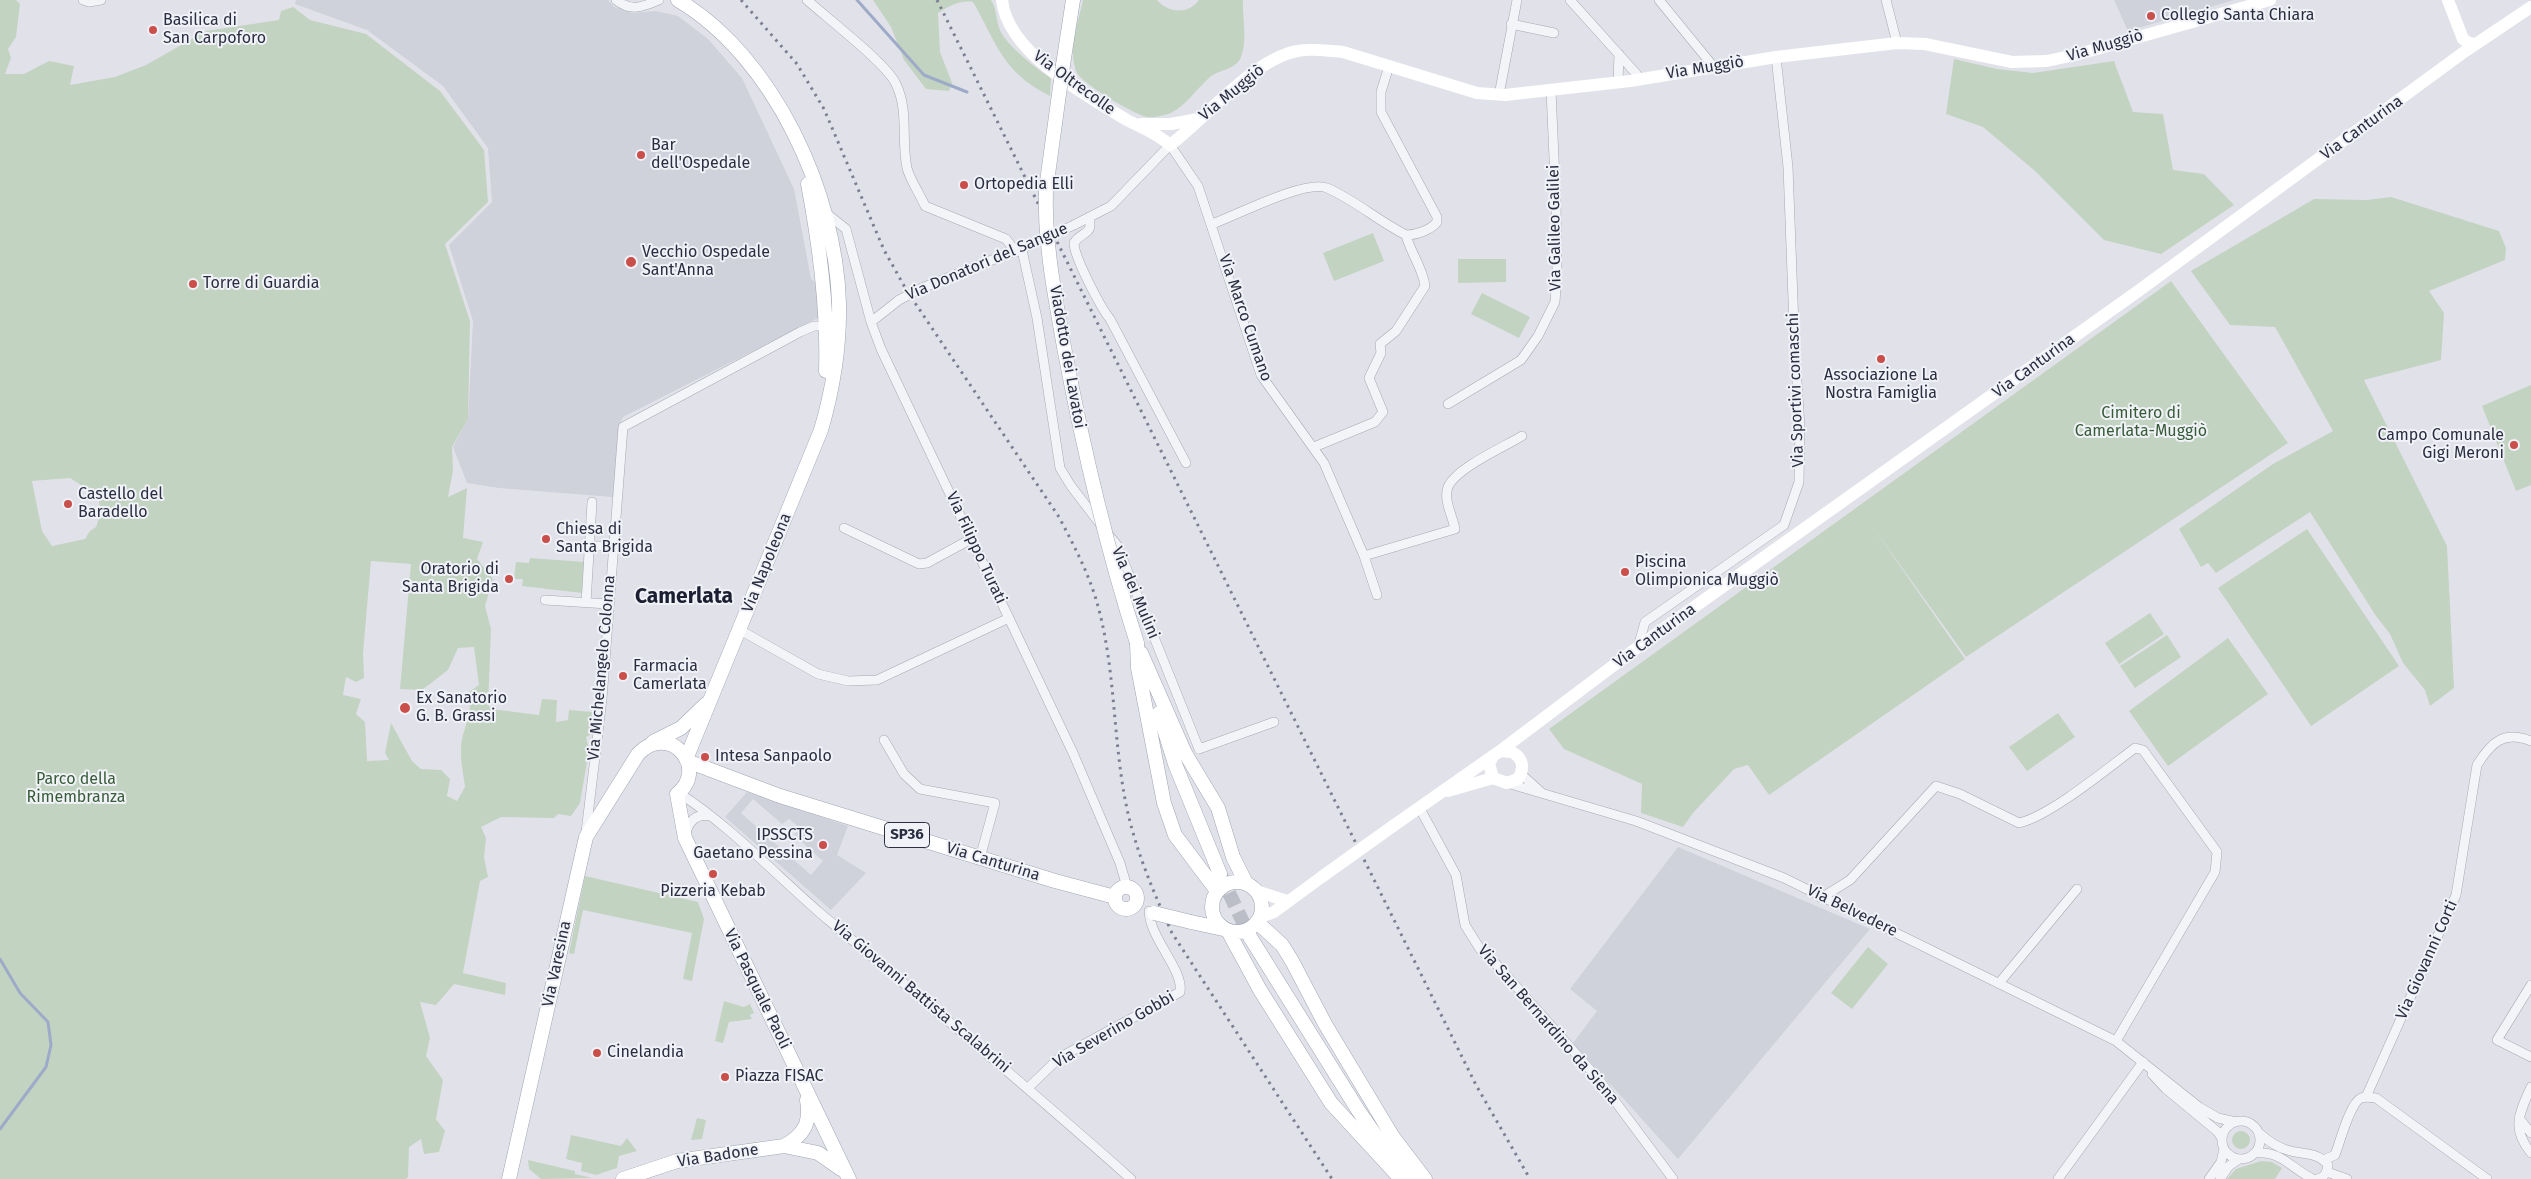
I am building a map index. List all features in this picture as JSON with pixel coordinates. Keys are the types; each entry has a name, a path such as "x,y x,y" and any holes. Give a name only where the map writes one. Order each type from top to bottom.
{"main road":[{"name":"Via Napoleona","path":"678,0 719,31 738,50 782,112 803,154 816,202 826,213 835,257 839,303 832,393 821,430 713,696 683,778"},
{"name":"Via Oltrecolle","path":"1002,0 1010,28 1034,56 1081,91 1133,123 1160,136 1170,145"},
{"name":"Via Muggiò","path":"1170,145 1257,70 1296,51 1321,50 1343,52 1477,93 1499,95 1641,79 1776,57 1897,43 1925,44 2012,62 2047,61 2079,54 2270,0"},
{"path":"2448,0 2465,42 2476,44"},
{"name":"Viadotto dei Lavatoi","path":"1071,4 1046,189 1045,209 1050,257 1078,423 1102,528 1137,643"},
{"name":"Via Canturina","path":"1259,919 1274,912 1419,807 1497,754 1535,723 1638,647 2141,289 2476,44 2531,7"},
{"path":"2457,58 2462,37"},
{"path":"1133,123 1171,124 1200,118"},
{"name":"Via Napoleona","path":"803,154 822,264 826,326 826,370 821,430"},
{"name":"Via Napoleona","path":"826,326 836,350"},
{"path":"1134,906 1136,894 1127,887 1118,890 1115,897 1116,904 1121,908 1130,909 1134,906 1190,922 1244,932 1259,919 1262,904 1233,857 1218,808 1185,753 1137,643"},
{"path":"1137,643 1174,764 1220,874"},
{"path":"1137,643 1138,668 1164,803 1175,835 1217,891"},
{"name":"Via Napoleona","path":"634,761 649,745 681,728 713,696"},
{"name":"Via Canturina","path":"1517,755 1535,723"},
{"path":"649,745 668,743 676,747 683,778"},
{"path":"1507,750 1517,755 1522,761 1521,774 1518,778 1507,783 1493,778 1489,764 1497,754 1507,750"},
{"name":"Via Varesina","path":"509,1179 586,837 634,761"},
{"name":"Via Canturina","path":"683,778 701,766 780,796 980,858 1115,897"},
{"name":"Via Pasquale Paoli","path":"683,778 685,838 848,1177"},
{"name":"Via Canturina","path":"1439,793 1493,778"},
{"path":"1190,922 1200,917 1211,906 1217,891 1230,882 1251,887 1287,901"},
{"path":"1211,906 1214,919 1226,930 1260,990 1331,1103 1401,1179"},
{"path":"1259,919 1282,945 1324,1024 1388,1129 1425,1179"},
{"path":"1250,938 1380,1143 1412,1179"},
{"path":"784,1146 795,1140 808,1122 809,1113 803,1084"},
{"name":"Via Badone","path":"624,1179 677,1161 784,1146 818,1153 848,1177"},
{"path":"515,1154 516,1174 520,1179"}],"street":[{"path":"83,0 88,2 101,0"},
{"path":"616,0 632,8 648,6 659,0"},
{"path":"807,0 882,66 896,83 904,110 904,137 908,169 926,206 1006,239 1019,251"},
{"path":"1499,95 1517,0"},
{"path":"1570,0 1641,79"},
{"path":"1659,0 1713,66"},
{"path":"1886,0 1897,43"},
{"path":"1511,24 1554,33"},
{"path":"1618,82 1619,54"},
{"name":"Via Sportivi comaschi","path":"1638,647 1645,622 1784,525 1799,482 1800,426 1795,353 1788,167 1776,57"},
{"path":"1212,224 1297,189 1317,185 1336,193 1406,235 1412,235 1434,227 1437,222 1435,212 1381,112 1381,92 1389,66"},
{"name":"Via Galileo Galilei","path":"1448,404 1521,360 1538,336 1555,302 1557,274 1556,203 1551,90"},
{"name":"Via Donatori del Sangue","path":"871,322 899,300 922,288 1019,251 1111,206 1170,145"},
{"name":"Via Marco Cumano","path":"1170,145 1198,186 1261,375 1324,463 1364,556 1377,595"},
{"name":"Via Filippo Turati","path":"826,213 846,230 871,322 881,349 1095,803 1120,863 1127,887"},
{"path":"1089,217 1091,226 1089,230 1074,243 1077,257 1103,311 1110,319 1186,463"},
{"path":"1314,447 1375,422 1381,417 1383,412 1369,378 1381,353 1380,344 1396,331 1425,286 1424,279 1410,250 1406,235"},
{"name":"Via dei Mulini","path":"1019,251 1037,318 1060,468 1070,486 1117,545 1198,749 1274,722"},
{"name":"Via Michelangelo Colonna","path":"586,837 602,699 622,427 800,332 814,326 826,326"},
{"path":"1364,556 1455,529 1448,503 1448,488 1458,474 1522,436"},
{"path":"586,603 592,502"},
{"path":"844,528 919,564 926,563 971,539"},
{"path":"589,546 602,546"},
{"path":"545,600 608,604"},
{"path":"740,630 818,674 848,682 877,680 1009,618"},
{"name":"Via Giovanni Corti","path":"2323,1160 2335,1155 2353,1106 2359,1099 2366,1097 2456,895 2477,765 2488,748 2505,737 2522,737 2531,741"},
{"path":"884,740 904,774 920,789 995,804 980,858"},
{"path":"1821,898 1850,880 1936,786 1960,794 2019,823 2028,821 2064,799 2136,748 2143,750 2217,852 2215,872 2116,1041"},
{"name":"Via Belvedere","path":"1521,774 1544,795"},
{"name":"Via Giovanni Battista Scalabrini","path":"683,778 710,816 804,899 1028,1088 1131,1179"},
{"name":"Via Belvedere","path":"1507,783 1636,821 1784,878 1821,898 2000,982 2116,1041 2203,1110 2218,1118 2236,1122"},
{"name":"Via San Bernardino da Siena","path":"1419,807 1456,875 1465,925 1480,949 1600,1081 1673,1179"},
{"path":"685,838 688,826 694,818 702,815 710,816"},
{"path":"2000,982 2077,889"},
{"name":"Via Severino Gobbi","path":"1028,1088 1060,1058 1178,996 1180,983 1150,924 1152,912"},
{"path":"2531,985 2497,1040 2531,1057"},
{"path":"2058,1179 2143,1062"},
{"name":"Via Belvedere","path":"2143,1062 2166,1089 2218,1132 2222,1139"},
{"path":"2531,1087 2519,1118 2518,1131 2521,1141 2531,1152"},
{"path":"2366,1097 2376,1098 2487,1179"},
{"path":"2519,1118 2531,1133"},
{"path":"2209,1179 2221,1162 2224,1150 2222,1139 2228,1126 2236,1122 2251,1124 2258,1133 2272,1144 2288,1151 2302,1152 2323,1160 2328,1165 2327,1172 2322,1178 2318,1179"},
{"path":"2220,1179 2229,1166 2255,1152 2260,1142 2258,1133"},
{"path":"2224,1150 2239,1160"},
{"path":"2255,1152 2269,1152 2285,1159 2297,1173 2313,1179"},
{"path":"2297,1173 2294,1160 2302,1152"},
{"path":"2327,1172 2347,1179"}],"shaded area":[{"name":"Vecchio Ospedale Sant'Anna","path":"296,0 608,0 614,7 632,13 656,11 678,16 708,39 742,78 794,189 811,279 820,286 820,317 623,417 619,425 613,497 499,488 467,483 453,447 468,419 473,321 449,245 492,202 488,148 443,86 367,30 295,4"},
{"name":"Collegio Santa Chiara","path":"2114,0 2234,0 2128,31"},
{"name":"IPSSCTS Gaetano Pessina","path":"747,792 848,826 837,855 866,873 831,910 725,817","holes":["753,799 782,824 789,819 800,828 794,835 823,861 811,875 741,813"]},
{"path":"1678,847 1870,929 1678,1159 1573,1043 1597,1011 1570,989"}],"green space":[{"name":"Parco della Rimembranza","path":"0,0 16,0 20,4 16,37 8,49 11,58 5,74 24,74 49,61 74,66 70,85 115,77 146,65 206,31 279,20 281,11 293,7 310,20 366,34 440,91 484,150 488,202 445,244 470,321 468,419 452,447 453,471 448,497 467,488 463,538 483,542 477,559 493,579 485,606 491,629 488,705 491,709 539,715 542,699 557,700 556,722 568,720 569,710 592,712 590,735 586,737 589,750 580,803 571,816 558,814 554,818 501,817 481,827 486,838 484,857 488,877 480,881 463,973 506,983 505,995 454,984 436,1005 420,1002 430,1038 426,1056 443,1080 436,1119 445,1131 439,1152 424,1154 421,1139 409,1147 408,1177 406,1179 0,1179","holes":["70,478 98,496 101,513 96,527 90,531 85,539 52,546 42,531 32,481","371,561 411,564 400,689 422,690 448,670 458,648 474,647 479,685 469,692 469,712 461,751 465,787 457,801 447,796 450,779 441,770 421,769 412,761 391,723 385,753 389,760 367,761 365,722 356,714 361,699 343,695 346,677 356,682 364,678 363,653"]},
{"path":"873,0 991,0 1003,36 1023,57 1051,78 1050,96 1034,87 1011,67 973,2 955,4 938,13 940,52 952,83 949,91 926,89 904,60 891,27"},
{"path":"1083,0 1157,0 1172,10 1184,10 1199,0 1243,0 1244,43 1241,57 1232,67 1210,77 1177,110 1154,117 1142,115 1097,90 1079,76 1076,71 1073,44"},
{"path":"1954,59 1997,69 2033,73 2114,61 2133,112 2163,114 2173,170 2204,174 2234,205 2161,254 2104,240 2035,171 1983,127 1946,114"},
{"path":"2391,197 2499,231 2506,248 2505,260 2429,291 2444,313 2441,360 2364,380 2447,546 2454,688 2430,706 2425,690 2403,663 2390,634 2376,616 2310,512 2216,573 2208,563 2201,567 2179,529 2273,464 2333,431 2275,327 2230,325 2191,271 2314,199 2367,200"},
{"path":"1373,233 1384,261 1334,281 1323,253"},
{"path":"1458,259 1506,259 1506,282 1458,283"},
{"name":"Cimitero di Camerlata-Muggiò","path":"2171,281 2288,443 1966,657 1870,523 1965,659 1769,795 1748,765 1734,769 1693,813 1683,827 1641,813 1642,784 1564,749 1549,729"},
{"path":"1482,293 1530,317 1519,338 1471,314"},
{"name":"Campo Comunale Gigi Meroni","path":"2531,385 2531,485 2516,491 2482,406"},
{"path":"2307,529 2399,666 2311,726 2218,588"},
{"path":"530,558 585,562 582,593 522,586 523,579 514,579 516,562 529,563"},
{"path":"2150,613 2164,634 2119,664 2105,643"},
{"path":"2167,635 2181,657 2135,688 2120,666"},
{"path":"2228,638 2268,694 2168,766 2129,711"},
{"path":"2058,713 2075,737 2027,771 2009,747"},
{"path":"585,876 698,902 704,919 692,981 683,979 692,933 583,910 574,954 569,953"},
{"path":"1868,947 1888,964 1852,1009 1831,993"},
{"path":"724,1001 744,1007 750,1004 754,1013 750,1015 752,1019 729,1022 723,1043 715,1041"},
{"path":"697,1118 706,1120 702,1139 691,1140"},
{"path":"2237,1131 2245,1131 2250,1136 2248,1147 2237,1149 2232,1144 2232,1136"},
{"path":"571,1135 621,1146 627,1138 637,1151 619,1156 617,1168 596,1175 581,1171 582,1163 566,1159"},
{"path":"528,1160 575,1171 575,1174 592,1178 541,1179 529,1169"},
{"path":"2261,1161 2272,1162 2282,1168 2275,1179 2227,1179 2236,1169"}],"waterway":[{"path":"857,0 924,75 967,92"},
{"path":"0,959 20,993 48,1022 51,1045 46,1067 0,1129"}],"tunnel":[{"path":"1220,874 1250,937"}],"railway":[{"path":"741,0 797,64 824,109 884,250 907,291 1059,517 1090,583 1101,618 1110,671 1118,751 1126,804 1134,837 1151,886 1172,933 1332,1179"},
{"path":"937,0 1476,1085 1530,1179"}],"place":[{"name":"Collegio Santa Chiara","path":"2151,16"},
{"name":"Basilica di San Carpoforo","path":"153,30"},
{"name":"Bar dell'Ospedale","path":"641,155"},
{"name":"Ortopedia Elli","path":"964,185"},
{"name":"Vecchio Ospedale Sant'Anna","path":"631,262"},
{"name":"Torre di Guardia","path":"193,284"},
{"name":"Associazione La Nostra Famiglia","path":"1881,359"},
{"name":"Campo Comunale Gigi Meroni","path":"2514,445"},
{"name":"Castello del Baradello","path":"68,504"},
{"name":"Chiesa di Santa Brigida","path":"546,539"},
{"name":"Piscina Olimpionica Muggiò","path":"1625,572"},
{"name":"Oratorio di Santa Brigida","path":"509,579"},
{"name":"Farmacia Camerlata","path":"623,676"},
{"name":"Ex Sanatorio G. B. Grassi","path":"405,708"},
{"name":"Intesa Sanpaolo","path":"705,757"},
{"name":"IPSSCTS Gaetano Pessina","path":"823,845"},
{"name":"Pizzeria Kebab","path":"713,874"},
{"name":"Cinelandia","path":"597,1053"},
{"name":"Piazza FISAC","path":"725,1077"}],"district":[{"name":"Camerlata","path":"684,597"}]}
